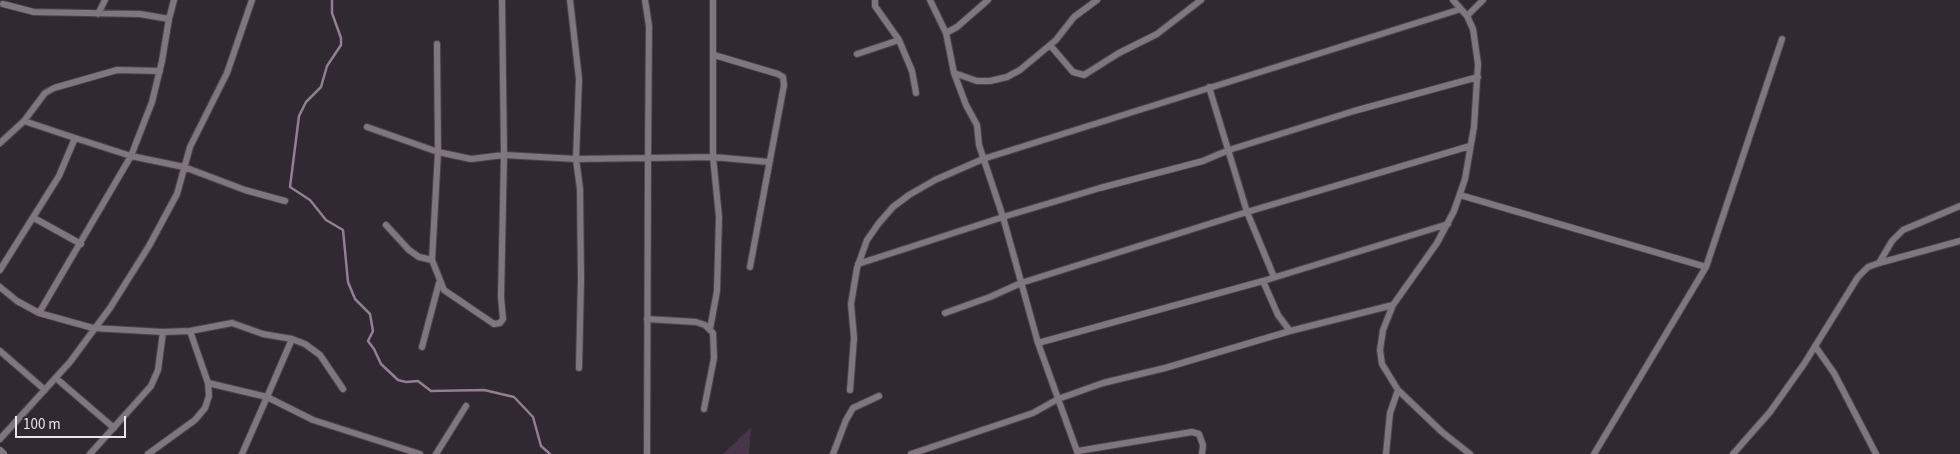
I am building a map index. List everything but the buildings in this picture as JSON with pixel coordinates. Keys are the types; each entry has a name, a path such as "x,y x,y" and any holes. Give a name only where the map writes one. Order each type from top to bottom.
{"street":[{"path":"98,14 104,0"},
{"path":"39,313 131,156 152,102 174,0"},
{"path":"0,439 57,378 110,308 149,246 177,194 190,147 202,118 227,73 252,0"},
{"path":"437,44 438,152 432,260 439,283 444,290 494,324 500,323 504,319 501,297 504,154 502,0"},
{"path":"570,0 579,79 576,160 580,189 579,249 581,279 579,368"},
{"path":"645,0 649,26 647,454"},
{"path":"710,329 717,291 719,217 713,158 713,0"},
{"path":"875,0 875,6 899,40 912,71 916,93"},
{"path":"930,0 946,33 954,73 966,105 977,125 979,146 1003,217 1038,343 1078,452 1192,432 1199,434 1203,445 1202,454"},
{"path":"946,33 957,27 988,0"},
{"path":"954,73 977,81 990,81 1007,77 1020,70 1050,45 1064,31 1074,17 1097,0"},
{"path":"1050,45 1074,72 1084,75 1119,53 1157,34 1199,0"},
{"path":"1453,0 1467,16 1476,44 1478,77 1474,127 1460,195 1448,224 1437,243 1393,305 1383,330 1380,350 1382,364 1398,390 1442,432 1470,454"},
{"path":"1467,16 1483,0"},
{"path":"3,4 34,12 140,14 169,19"},
{"path":"850,390 854,338 851,304 858,264 867,240 893,207 935,180 983,159 1460,8"},
{"path":"1594,454 1706,267 1782,39"},
{"path":"857,54 899,40"},
{"path":"714,55 778,74 783,78 784,85 750,267"},
{"path":"0,143 24,121 45,93 54,88 117,70 160,71"},
{"path":"858,264 1100,188 1203,161 1229,150 1354,111 1478,77"},
{"path":"1209,87 1247,212 1274,277"},
{"path":"24,121 131,156 184,168 245,190 285,201"},
{"path":"367,127 438,152 480,159 504,154 576,160 713,158 769,162"},
{"path":"0,270 59,176 75,138"},
{"path":"945,313 990,297 1021,283 1247,212 1470,146"},
{"path":"1460,195 1706,267"},
{"path":"1879,263 1892,241 1903,230 1960,206"},
{"path":"34,218 81,244"},
{"path":"1038,343 1263,281 1448,224"},
{"path":"386,225 409,250 419,257 432,260"},
{"path":"1733,454 1770,412 1815,346 1858,277 1868,267 1960,241"},
{"path":"1263,281 1278,315 1290,331"},
{"path":"422,347 432,316 439,283"},
{"path":"0,287 17,301 39,313 93,328 163,332 190,331 232,323 263,334 292,339 305,344 320,355 343,389"},
{"path":"911,454 1033,413 1058,399 1103,383 1165,368 1290,331 1393,305"},
{"path":"647,319 696,322 713,332 714,358 704,409"},
{"path":"148,454 195,420 205,408 209,396 208,383 190,331"},
{"path":"90,454 151,386 158,370 163,332"},
{"path":"242,454 292,339"},
{"path":"1815,346 1834,373 1876,454"},
{"path":"0,351 45,390"},
{"path":"57,378 114,428"},
{"path":"208,383 267,397 313,420 420,454"},
{"path":"1386,454 1390,413 1398,390"},
{"path":"833,454 846,420 854,408 879,396"},
{"path":"436,454 466,406"},
{"path":"0,451 3,454"}],"shaded area":[{"path":"751,427 749,454 723,454"}],"waterway":[{"path":"332,0 332,13 341,38 341,45 327,66 321,87 306,102 299,116 290,187 310,200 326,220 343,230 348,282 355,299 370,314 373,331 368,341 381,364 398,380 406,382 418,381 431,391 484,390 514,397 533,417 541,446 550,454"}]}
